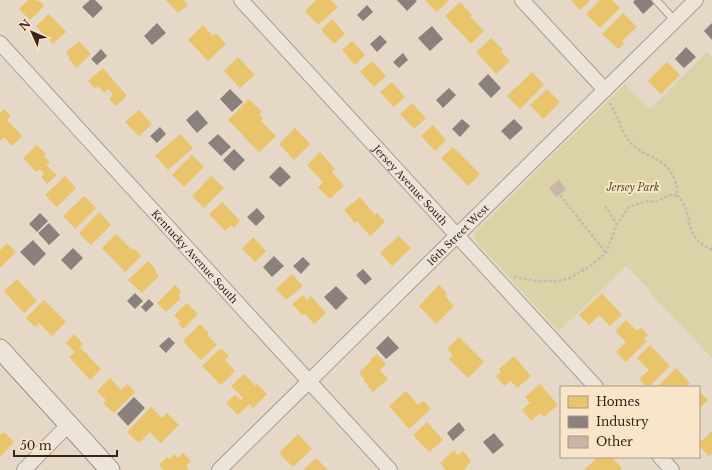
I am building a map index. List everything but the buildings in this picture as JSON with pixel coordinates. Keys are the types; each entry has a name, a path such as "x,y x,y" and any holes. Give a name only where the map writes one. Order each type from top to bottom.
{"main road":[{"path":"0,349 110,470"}],"street":[{"name":"Jersey Avenue South","path":"241,0 595,386"},
{"path":"522,0 604,92"},
{"name":"16th Street West","path":"219,470 696,0"},
{"name":"Kentucky Avenue South","path":"0,43 390,470"},
{"path":"24,470 69,424"},
{"path":"661,458 672,470"}],"lane":[{"path":"656,0 675,21"}],"path":[{"path":"604,92 614,108 625,135 632,144 663,163 670,170 678,188 677,195 686,207 691,231 700,243 712,250"},
{"path":"560,195 606,253"},
{"path":"501,283 514,277 537,281 559,281 570,278 590,266 606,253 617,224 629,207 647,201 656,202 669,195 677,195"},
{"path":"605,206 617,224"}],"green space":[{"name":"Jersey Park","path":"707,52 712,57 712,358 626,266 559,331 479,245 474,236 476,231 625,84 650,109"}]}
